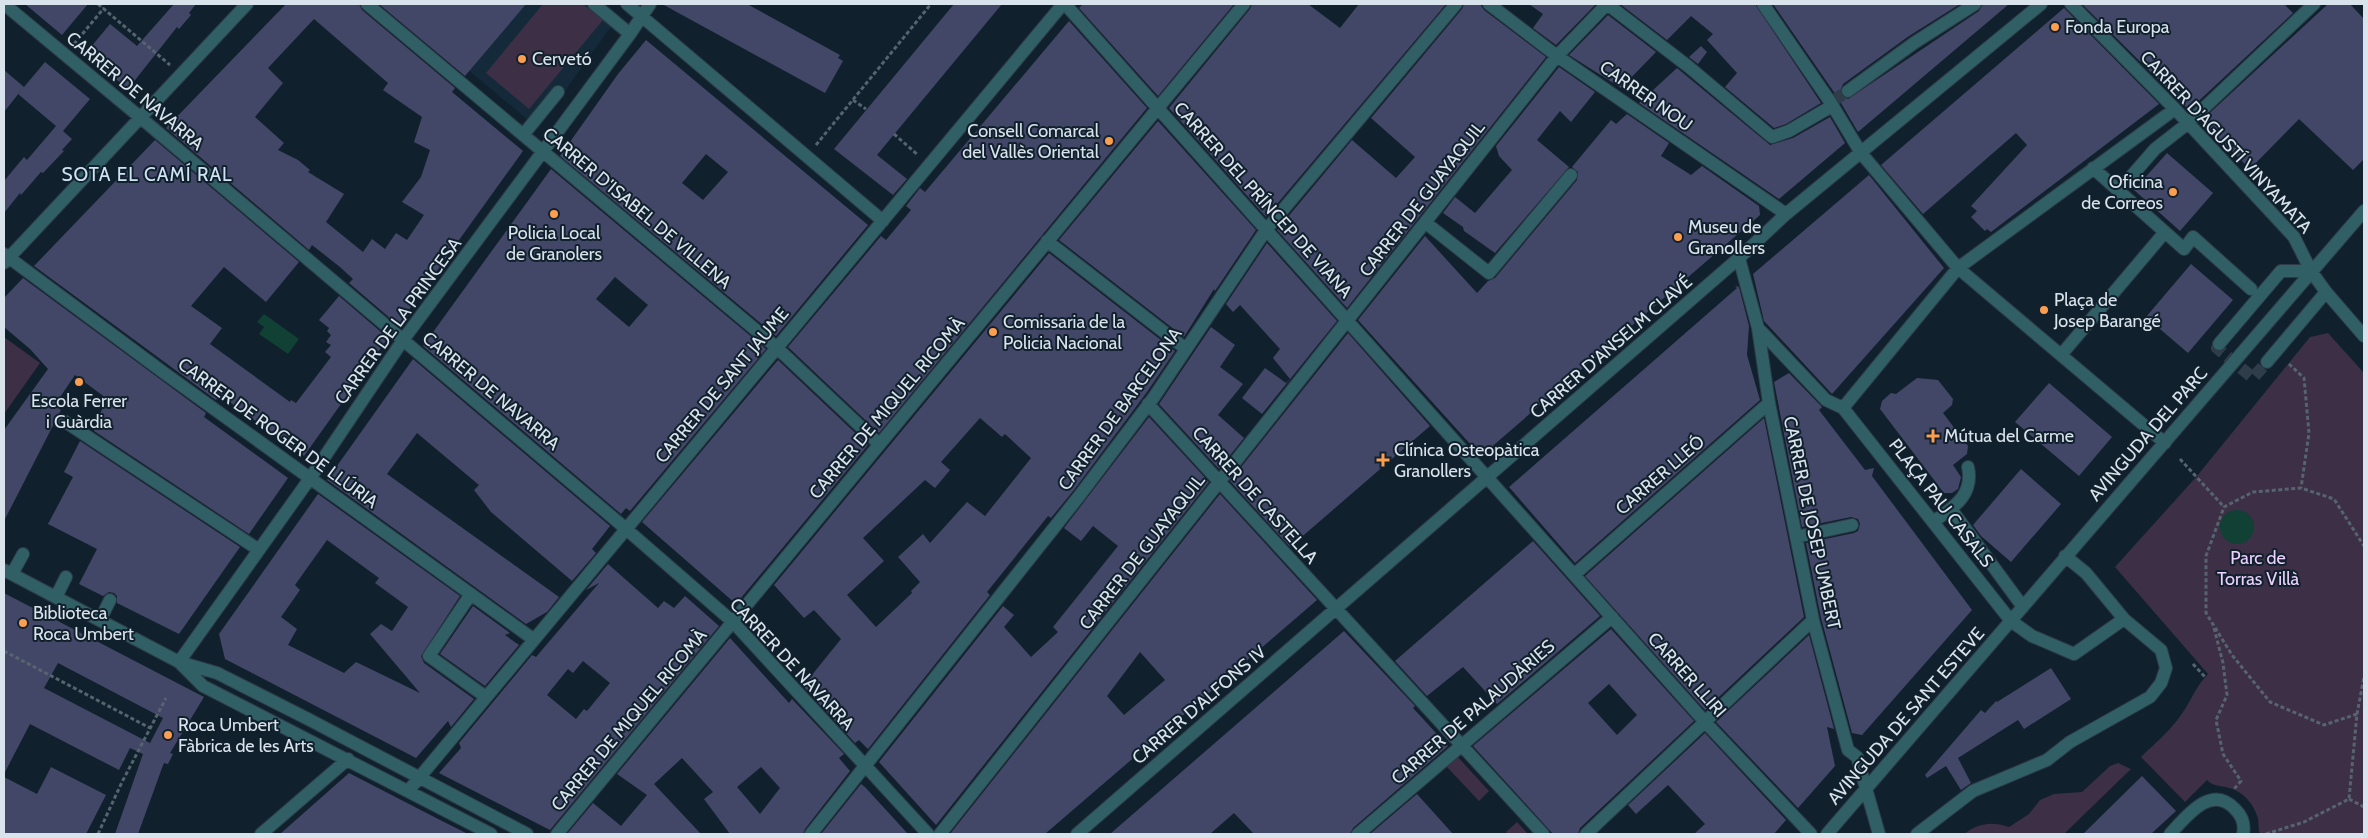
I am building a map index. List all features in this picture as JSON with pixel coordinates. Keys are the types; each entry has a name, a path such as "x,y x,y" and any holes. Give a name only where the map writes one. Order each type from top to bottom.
{"street":[{"name":"CARRER DE NAVARRA","path":"4,4 625,528 733,622 928,834"},
{"path":"5,258 141,118 247,4"},
{"name":"CARRER D'ISABEL DE VILLENA","path":"367,4 776,348 879,444"},
{"path":"594,4 630,34"},
{"path":"627,4 883,221"},
{"name":"CARRER DE LA PRINCESA","path":"179,662 310,477 403,340 643,17 650,4"},
{"name":"CARRER DEL PRÍNCEP DE VIANA","path":"1064,4 1437,419 1487,478"},
{"name":"CARRER DE SANT JAUME","path":"408,790 1064,4"},
{"name":"CARRER DE MIQUEL RICOMÀ","path":"557,834 1244,4"},
{"name":"CARRER DE BARCELONA","path":"811,834 1080,495 1186,350 1266,230 1456,4"},
{"name":"CARRER NOU","path":"1489,4 1557,56 1786,214"},
{"path":"1607,4 1689,68 1772,137 1789,131 1833,103"},
{"name":"CARRER DE GUAYAQUIL","path":"940,834 1557,56 1607,4"},
{"path":"1763,4 1833,103 1861,153 1958,268 2165,443"},
{"path":"1848,91 1914,42 1975,4"},
{"name":"CARRER D'ANSELM CLAVÉ","path":"1339,606 1739,258 1786,214 2041,4"},
{"name":"CARRER D'AGUSTÍ VINYAMATA","path":"2070,4 2175,109 2294,237 2311,271 2326,292 2364,336"},
{"path":"2128,180 2155,149 2187,124 2242,64 2314,4"},
{"path":"523,136 558,92"},
{"path":"1843,408 1958,268 2175,109"},
{"path":"2093,168 2184,248 2193,238 2251,289"},
{"path":"1426,223 1489,273 1571,175"},
{"name":"AVINGUDA DEL PARC","path":"2011,621 2364,211"},
{"path":"2061,355 2165,232"},
{"path":"1047,241 1186,350"},
{"name":"CARRER DE ROGER DE LLÚRIA","path":"5,258 533,639"},
{"name":"CARRER DE JOSEP UMBERT","path":"1739,258 1758,328 1770,402 1813,620 1848,750 1857,757 1879,834"},
{"path":"2220,344 2281,271 2311,271"},
{"path":"2267,362 2326,292"},
{"path":"1758,328 1781,353 1763,360"},
{"name":"PLAÇA PAU CASALS","path":"1781,353 1826,400 1843,408 2011,621 2032,636 2074,654 2124,619"},
{"name":"CARRER LLEÓ","path":"1575,574 1770,402"},
{"name":"CARRER DE CASTELLA","path":"1148,404 1339,606 1460,746 1543,834"},
{"path":"64,421 258,550"},
{"path":"1933,522 1964,497 1971,479 1968,467"},
{"name":"CARRER LLIRI","path":"1487,478 1706,722 1810,834"},
{"path":"1951,509 2023,607"},
{"path":"1796,537 1852,525"},
{"path":"23,554 8,572 179,662 217,673 419,776 527,834"},
{"path":"1917,834 1974,791 2047,760 2070,742 2150,697 2161,683 2166,668 2160,650 2124,619 2086,573 2065,556"},
{"path":"56,597 66,577"},
{"path":"472,594 429,656 486,697"},
{"path":"100,620 110,600"},
{"name":"CARRER D'ALFONS IV","path":"1077,834 1339,606"},
{"name":"CARRER DE PALAUDÀRIES","path":"1358,834 1612,616"},
{"path":"1586,834 1813,620"},
{"name":"AVINGUDA DE SANT ESTEVE","path":"1826,834 2011,621"},
{"path":"179,662 203,686 348,758 491,834"},
{"path":"261,834 348,758"},
{"path":"2170,834 2202,803 2213,800 2232,806 2240,815 2244,826 2243,834"}],"path":[{"path":"98,4 181,74"},
{"path":"806,156 931,4"},
{"path":"65,55 104,8"},
{"path":"852,100 866,110"},
{"path":"894,134 930,165"},
{"path":"2289,364 2304,378 2309,433 2301,488"},
{"path":"2180,458 2224,507"},
{"path":"2356,714 2324,725 2270,702 2232,655 2206,613 2206,556 2224,507 2253,492 2301,488 2334,499 2364,546"},
{"path":"2213,624 2223,663 2227,695 2216,720 2223,754 2241,782 2223,802"},
{"path":"4,651 150,728"},
{"path":"2193,664 2205,677"},
{"path":"2349,799 2356,714 2364,677"},
{"path":"98,834 122,782 166,698"},
{"path":"2349,799 2364,807"},
{"path":"2266,834 2304,822 2349,799"}],"shaded area":[{"name":"Cervetó","path":"480,4 589,4 613,24 564,92 557,86 528,120 442,48"},
{"path":"264,314 299,339 288,354 259,334 264,327 257,322"},
{"path":"2237,510 2244,511 2249,515 2253,520 2253,534 2249,539 2244,543 2237,544 2230,543 2225,539 2221,534 2220,527 2221,520 2225,515 2230,511"}],"green space":[{"path":"543,4 583,4 603,20 529,109 486,73"},
{"name":"Parc de Torras Villà","path":"2328,333 2364,373 2364,834 2260,834 2254,808 2248,799 2239,792 2214,785 2207,780 2185,802 2141,757 2177,721 2208,674 2115,567 2197,476 2310,337"},
{"path":"4,337 40,363 4,414"},
{"path":"1457,756 1489,791 1479,801 1446,766"},
{"path":"2118,763 2131,769 2064,834 1964,834 1975,827 1985,824 2009,827 2029,814 2040,800 2054,794 2082,792 2110,766"},
{"path":"1517,822 1528,834 1508,834 1506,832"}],"building":[{"path":"25,4 88,4 62,35"},
{"path":"174,4 196,4 189,13 191,15 179,29 177,27 128,89 85,54 110,24 137,46"},
{"path":"286,4 359,4 362,10 455,88 452,92 523,151 398,325 349,283 353,279 340,267 312,245 309,250 166,128","holes":["314,19 388,83 383,90 422,117 414,142 430,150 421,177 402,202 424,215 407,240 396,233 385,249 372,239 363,252 326,222 344,194 308,172 310,170 298,160 278,150 284,143 255,117 283,83 268,68"]},
{"path":"379,4 526,4 465,76"},
{"path":"662,4 747,4 840,55 838,58 843,61 825,93"},
{"path":"954,4 1002,4 877,155 907,179 893,195 834,149"},
{"path":"1083,4 1234,4 1158,96 1079,8"},
{"path":"1252,4 1308,4 1340,28 1359,4 1446,4 1266,217 1169,108 1250,9"},
{"path":"1464,4 1480,4 1484,10 1546,57 1347,308 1277,230 1352,140 1396,178 1415,157 1371,118 1462,9"},
{"path":"1529,4 1596,4 1556,45 1533,28 1543,14"},
{"path":"1620,4 1755,4 1821,103 1786,124 1774,128 1725,87 1737,73 1707,40 1713,34 1691,16 1667,40"},
{"path":"1773,4 1960,4 1909,36 1843,84 1840,92 1842,96 1848,99 1979,11 1983,4 2009,4 1858,132 1838,98"},
{"path":"2082,4 2284,4 2293,13 2189,110"},
{"path":"2328,4 2350,4 2364,19 2364,159 2353,170 2299,119 2250,169 2201,121"},
{"path":"2064,8 2159,104 1991,232 1987,229 1985,231 1971,217 1977,211 1971,206 2027,145 2016,133 1923,214 1881,165"},
{"path":"1608,15 1656,52 1621,88 1569,55"},
{"path":"1069,21 1147,108 879,433 788,347 881,236 886,240 911,210 906,206 920,188 925,192"},
{"path":"646,40 868,225 776,336 560,156 618,74","holes":["706,154 728,172 703,200 682,183"]},
{"path":"1701,46 1707,52 1698,64 1689,57"},
{"path":"45,62 90,99 63,131 72,139 62,150 64,151 43,173 41,172 21,195 20,193 4,213 4,181 24,157 27,160 56,126 18,94 4,112 4,70 24,87"},
{"path":"1559,67 1595,92 1571,122 1560,111 1537,140 1569,167 1495,253 1443,213 1455,197 1475,213 1512,170 1499,156 1496,146"},
{"path":"1677,68 1770,145 1793,138 1830,117 1845,143 1779,199 1639,103"},
{"path":"1627,114 1669,143 1661,156 1691,175 1702,166 1759,206 1760,215 1481,456 1358,320 1425,236 1477,293 1488,281 1495,278 1577,180 1578,172 1572,167 1611,120 1616,124"},
{"path":"1158,121 1256,230 1215,291 1214,289 1184,337 1059,240"},
{"path":"155,140 299,262 266,302 224,267 191,306 222,328 210,344 290,402 291,400 296,403 331,357 325,352 331,345 326,342 331,335 327,331 329,328 319,320 339,296 388,338 304,456 220,395 216,400 34,266"},
{"name":"Oficina de Correos","path":"2167,153 2213,193 2180,231 2134,190"},
{"path":"551,169 766,349 630,511 626,508 621,514 423,346","holes":["615,277 648,305 629,327 596,299"]},
{"path":"1869,175 1944,268 1832,394 1764,321 1753,274"},
{"path":"1267,243 1337,321 1262,414 1242,398 1265,368 1286,383 1290,379 1273,358 1280,349 1240,305 1233,312 1226,304"},
{"path":"1049,253 1175,351 1074,490 1051,518 1048,516 987,592 990,595 868,749 859,740 855,743 803,686 841,639 814,610 804,618 774,585","holes":["980,418 1002,437 1005,434 1031,458 985,516 967,502 930,543 923,534 898,557 920,582 911,591 912,593 876,627 847,595 884,561 863,538 925,480 935,488 950,470 941,462"]},
{"path":"2191,264 2233,300 2188,353 2146,317"},
{"path":"23,278 206,413 204,417 288,478 249,534 94,431 106,398 75,375 54,406 61,410 4,521 4,430 48,369 30,349 4,327 4,298"},
{"path":"1735,286 1739,287 1749,326 1747,355 1760,400 1575,563 1509,487 1737,288"},
{"path":"1211,327 1235,345 1220,367 1243,384 1218,415 1244,438 1219,469 1159,404"},
{"path":"1348,333 1430,426 1290,547 1230,481"},
{"path":"413,359 610,526 592,549 596,553 572,581 491,512 474,490 479,485 417,433 387,474 559,597 547,612 526,624 327,480"},
{"path":"778,360 868,445 736,604 642,522"},
{"path":"1789,373 1822,407 1819,410 1865,470 1874,468 1872,476 1972,610 1862,735 1852,733 1821,618 1806,543 1854,533 1858,531 1860,524 1858,519 1851,517 1802,527 1774,382"},
{"path":"1917,378 1938,380 1953,399 1952,405 1943,413 1968,446 1967,454 1953,465 1961,477 1958,489 1952,493 1944,493 1880,409 1882,401 1891,393 1896,394"},
{"path":"2049,383 2112,437 2079,476 2015,422"},
{"path":"1149,417 1209,482 936,825 879,762 1003,606 1014,615 1004,627 1031,657 1058,632 1053,627 1118,546 1093,526 1081,541 1064,528"},
{"path":"1764,418 1804,617 1705,710 1585,576"},
{"path":"80,441 240,547 179,634 117,603 117,596 114,593 109,592 103,596 79,584 97,549 48,524 73,477 64,472"},
{"path":"2021,469 2061,504 2011,562 1981,536 1973,525"},
{"path":"318,494 460,596 421,656 424,663 474,699 451,727 448,721 416,758 225,659 219,634","holes":["327,540 379,578 375,583 408,607 392,631 381,624 370,634 420,693 356,662 344,673 288,645 297,629 281,617 300,590 295,585"]},
{"path":"1220,494 1317,600 1045,834 950,834","holes":["1140,652 1165,680 1124,715 1107,696"]},
{"path":"1533,541 1600,616 1497,704 1463,667 1427,696 1395,661"},
{"path":"608,564 658,608 664,601 674,608 685,596 719,626 550,830 439,773 461,748 459,743 532,655 536,657 599,583 586,590","holes":["583,661 610,683 587,711 584,709 576,719 547,695 568,669 573,673"]},
{"path":"4,593 204,697 170,753 173,754 168,764 164,763 138,834 115,834 143,754 130,748 119,770 30,724 4,774","holes":["58,663 163,718 150,743 44,688"]},
{"path":"473,606 510,633 505,635 519,645 485,686 440,654"},
{"path":"1611,629 1694,721 1580,828 1578,834 1553,834 1473,746","holes":["1609,684 1637,715 1617,735 1588,703"]},
{"path":"1344,631 1415,706 1413,708 1448,746 1353,828 1350,834 1254,834 1234,813 1210,834 1110,834"},
{"path":"1809,635 1834,729 1827,727 1835,766 1798,808 1716,722"},
{"path":"730,638 789,703 792,699 844,754 839,758 850,771 803,834 730,834 704,799 713,792 682,758 654,784 701,834 567,834 593,803 621,826 647,795 617,774","holes":["761,767 780,788 760,814 737,787"]},
{"path":"2051,668 2071,699 2024,729 2018,720 1958,758 1971,783 1961,790 1946,766 1927,778 1925,775 1981,710 1985,713 1996,701"},
{"path":"1705,733 1786,820 1774,834 1694,834 1705,824 1668,785 1636,814 1628,805"},
{"path":"51,767 106,795 86,834 4,834 4,777 37,794"},
{"path":"349,773 442,821 468,834 280,834"},
{"path":"2142,776 2176,811 2151,834 2083,834"},
{"path":"861,784 865,787 908,834 821,834"},
{"path":"1417,794 1453,834 1370,834"}],"tunnel":[{"path":"1836,99 1848,91"},
{"path":"2219,344 2217,348 2253,378 2267,362"}],"place":[{"name":"Fonda Europa","path":"2055,27"},
{"name":"Cervetó","path":"522,59"},
{"name":"Consell Comarcal del Vallès Oriental","path":"1109,141"},
{"name":"Oficina de Correos","path":"2173,192"},
{"name":"Policia Local de Granolers","path":"554,214"},
{"name":"Museu de Granollers","path":"1678,237"},
{"name":"Plaça de Josep Barangé","path":"2044,310"},
{"name":"Comissaria de la Policia Nacional","path":"993,332"},
{"name":"Escola Ferrer i Guàrdia","path":"79,382"},
{"name":"Mútua del Carme","path":"1933,436"},
{"name":"Clínica Osteopàtica Granollers","path":"1383,460"},
{"name":"Biblioteca Roca Umbert","path":"23,623"},
{"name":"Roca Umbert Fàbrica de les Arts","path":"168,735"}],"district":[{"name":"SOTA EL CAMÍ RAL","path":"147,174"}]}
